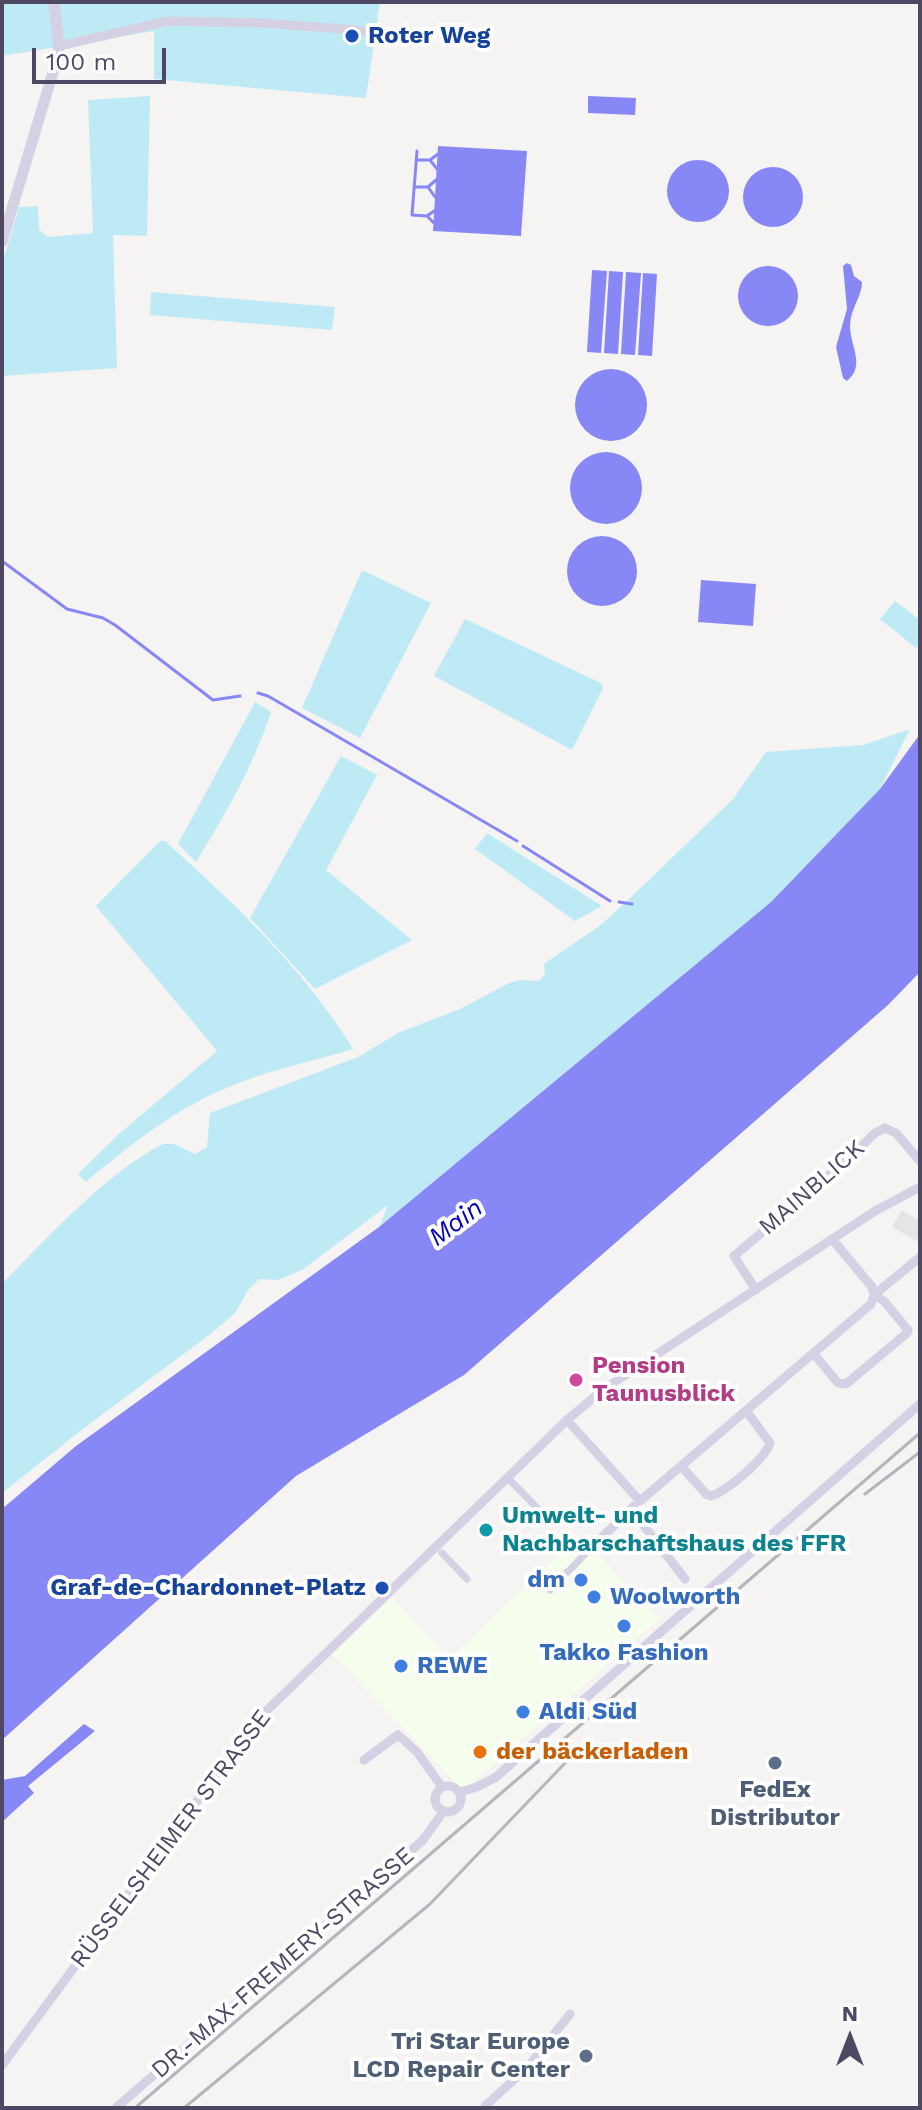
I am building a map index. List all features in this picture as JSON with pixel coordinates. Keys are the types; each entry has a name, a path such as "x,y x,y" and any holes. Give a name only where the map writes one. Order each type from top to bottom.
{"street":[{"path":"2,242 59,46 54,2"},
{"path":"59,46 168,21 264,23 374,34"},
{"name":"MAINBLICK","path":"756,1290 734,1256 875,1133 885,1128 892,1130 920,1161"},
{"name":"RÜSSELSHEIMER STRASSE","path":"2,2065 257,1720 567,1420 604,1389 832,1239 920,1187"},
{"path":"907,1194 920,1201"},
{"path":"814,1354 838,1383 846,1384 908,1330 884,1301 874,1295 872,1287 832,1239"},
{"path":"550,1590 631,1509 814,1354 871,1304 874,1295 920,1257"},
{"path":"460,1792 496,1777 920,1404"},
{"path":"682,1467 711,1496 746,1471 768,1451 770,1443 747,1412"},
{"path":"567,1420 640,1501"},
{"path":"508,1478 539,1510"},
{"path":"631,1509 685,1579"},
{"path":"442,1553 467,1579"},
{"path":"364,1760 398,1735 417,1752 442,1787"},
{"path":"451,1786 460,1792 459,1808 449,1813 443,1812 435,1800 442,1787 451,1786"},
{"name":"DR.-MAX-FREMERY-STRASSE","path":"116,2108 414,1848 443,1812"},
{"path":"485,2107 527,2068 570,2014"}],"shaded area":[{"path":"2,2 380,2 366,98 154,79 154,31 2,56"},
{"path":"150,96 147,236 113,235 117,368 2,376 2,264 19,207 38,206 39,230 48,237 93,233 88,100"},
{"path":"151,292 335,307 332,330 150,315"},
{"path":"362,570 431,603 360,738 302,708"},
{"path":"895,601 920,620 920,642 916,648 880,619"},
{"path":"465,619 601,683 603,688 572,750 434,676"},
{"path":"255,702 271,712 264,732 238,789 196,862 178,844"},
{"path":"910,729 880,789 771,902 379,1227 388,1205 302,1270 278,1280 259,1279 249,1289 235,1313 208,1336 2,1493 2,1284 99,1189 163,1144 174,1144 195,1154 207,1147 210,1113 358,1057 400,1032 460,1009 507,984 519,980 539,981 545,974 544,964 602,924 733,799 766,752 863,745"},
{"path":"341,756 377,775 326,870 412,940 315,989 250,918"},
{"path":"487,833 602,906 575,921 475,849"},
{"path":"160,841 165,841 191,864 266,938 313,992 353,1049 255,1077 205,1098 152,1130 86,1182 78,1174 120,1133 217,1051 96,906"},
{"path":"902,1210 920,1221 920,1243 892,1227"},
{"path":"579,1535 659,1619 463,1791 333,1654 391,1598 450,1659"}],"water":[{"path":"588,96 636,98 635,115 588,113"},
{"path":"438,146 527,151 521,236 433,231"},
{"path":"698,160 720,169 729,191 720,213 698,222 676,213 667,191 676,169"},
{"path":"773,167 785,169 794,176 801,185 801,209 794,218 785,225 773,227 761,225 752,218 745,209 743,197 745,185 752,176 761,169"},
{"path":"847,263 851,265 854,276 862,282 850,326 856,355 855,369 847,381 843,378 836,347 847,309 843,266"},
{"path":"768,266 780,268 789,275 796,284 796,308 789,317 780,324 768,326 756,324 747,317 740,308 738,296 740,284 747,275 756,268"},
{"path":"592,270 607,271 601,353 587,352"},
{"path":"609,271 623,272 618,354 604,353"},
{"path":"626,272 641,273 635,355 621,354"},
{"path":"643,273 657,274 652,356 638,355"},
{"path":"618,369 637,379 645,391 645,419 637,431 625,439 604,441 585,431 577,419 575,398 585,379 597,371"},
{"path":"606,452 632,462 642,488 632,514 606,524 580,514 570,488 580,462"},
{"path":"602,536 627,546 637,571 627,596 602,606 577,596 567,571 577,546"},
{"path":"701,580 756,584 753,626 698,622"},
{"name":"Main","path":"920,734 920,972 888,1005 464,1375 296,1476 2,1740 2,1509 76,1446 379,1227 771,902 880,789"},
{"path":"84,1724 95,1731 28,1786 34,1793 2,1822 2,1780 25,1776"}],"waterway":[{"path":"417,151 412,215 427,216 434,211"},
{"path":"416,160 430,160 438,154"},
{"path":"430,160 437,169"},
{"path":"414,187 428,187 436,180"},
{"path":"428,187 435,197"},
{"path":"427,216 434,223"},
{"path":"2,561 67,609 103,618 115,625 213,700 240,696"},
{"path":"258,693 517,841"},
{"path":"523,846 610,901"},
{"path":"619,902 632,904"}],"railway":[{"path":"135,2108 920,1433"},
{"path":"865,1494 920,1452"},
{"path":"184,2108 430,1904 566,1762"}],"place":[{"name":"Roter Weg","path":"352,36"},
{"name":"Pension Taunusblick","path":"576,1380"},
{"name":"Umwelt- und Nachbarschaftshaus des FFR","path":"486,1530"},
{"name":"dm","path":"581,1580"},
{"name":"Graf-de-Chardonnet-Platz","path":"382,1588"},
{"name":"Woolworth","path":"594,1597"},
{"name":"Takko Fashion","path":"624,1626"},
{"name":"REWE","path":"401,1666"},
{"name":"Aldi Süd","path":"523,1712"},
{"name":"der bäckerladen","path":"480,1752"},
{"name":"FedEx Distributor","path":"775,1763"},
{"name":"Tri Star Europe LCD Repair Center","path":"586,2056"}]}
